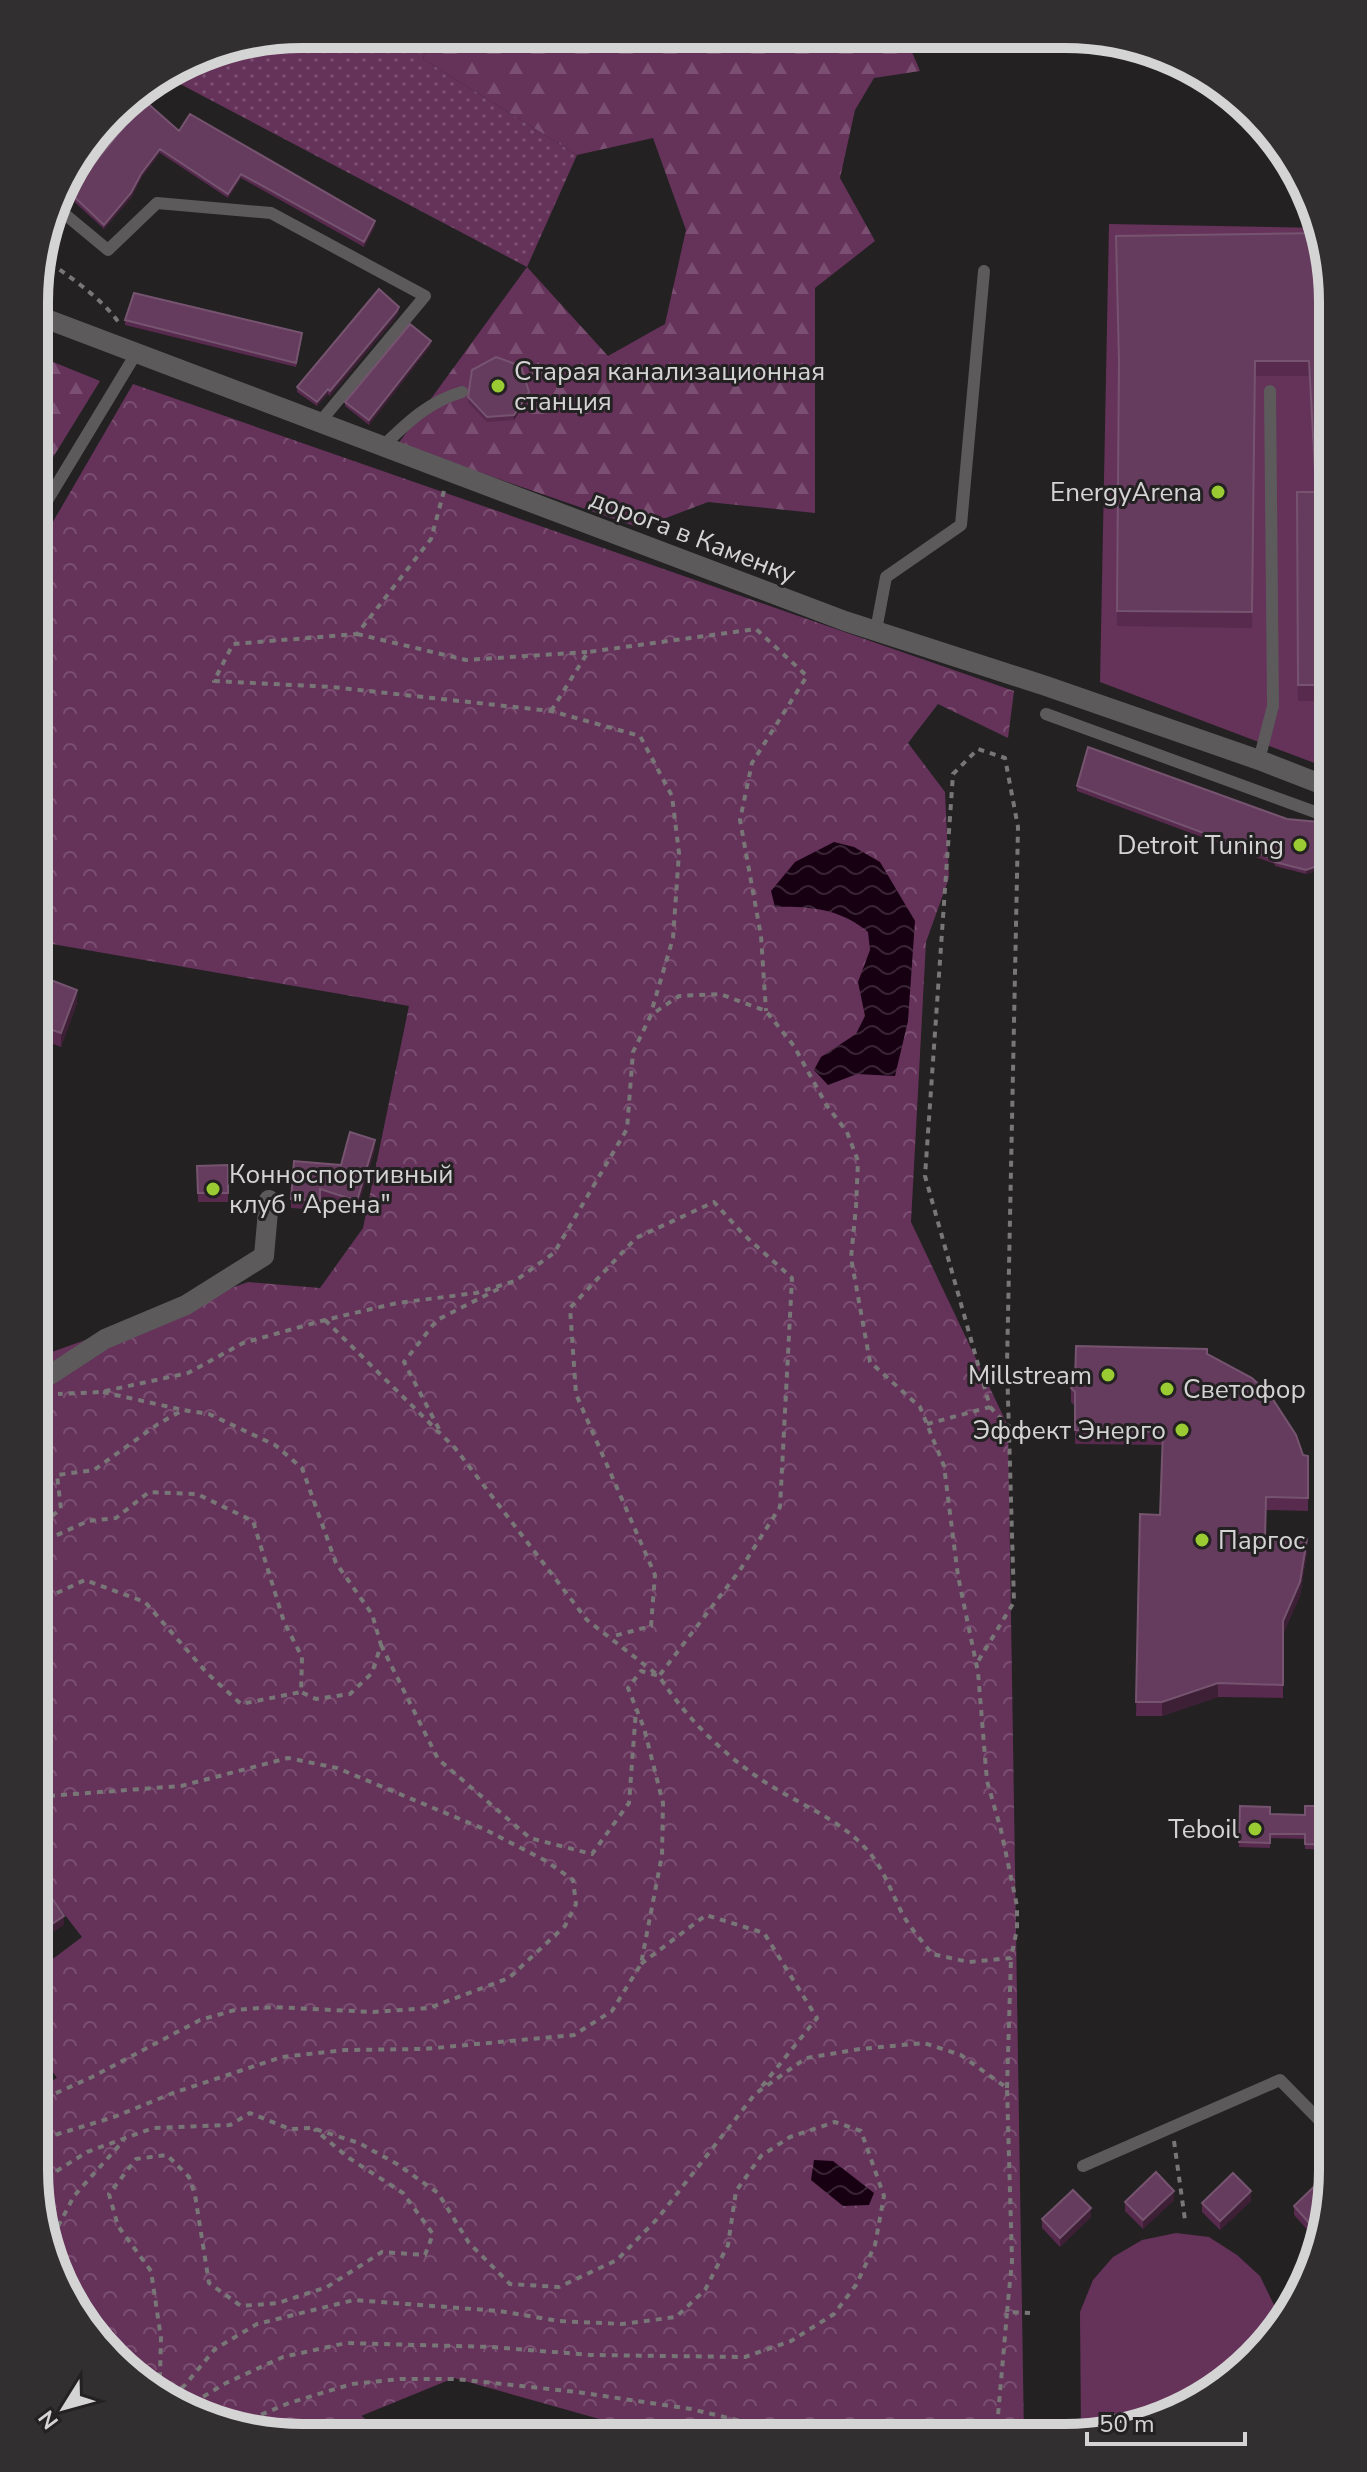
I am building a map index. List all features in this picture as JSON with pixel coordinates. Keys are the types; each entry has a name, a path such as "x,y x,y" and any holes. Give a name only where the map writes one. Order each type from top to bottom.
{"street":[{"name":"дорога в Каменку","path":"48,319 830,615 1259,760 1319,783"},
{"path":"48,1375 105,1339 186,1305 264,1256 269,1200"}],"lane":[{"path":"64,213 108,250 157,203 271,213 425,296 320,422"},
{"path":"876,630 886,577 961,525 984,271"},
{"path":"48,499 137,352"},
{"path":"1259,760 1273,706 1270,391"},
{"path":"383,446 439,399 462,392"},
{"path":"1046,714 1315,812 1319,811"},
{"path":"1083,2166 1280,2080 1318,2119"}],"path":[{"path":"51,264 115,317 137,352"},
{"path":"357,634 431,539 449,471"},
{"path":"442,1435 404,1362 437,1320 515,1281 554,1253 627,1129 633,1052 651,1015 673,938 679,853 672,796 640,736 551,711 332,687 214,681 233,644 357,634 466,660 588,652 756,629 807,676 752,763 740,820 761,936 766,1011"},
{"path":"551,711 588,652"},
{"path":"977,1664 1014,1602 1007,1350 1018,827 1005,758 978,749 953,774 925,1176 990,1407 1008,1426"},
{"path":"651,1015 679,996 720,994 766,1011 794,1046 827,1106 847,1132 858,1161 851,1258 870,1362 920,1407 944,1466 958,1576 977,1664 987,1781 1017,1906 1017,1929 1011,1958 1007,2088 1012,2261 997,2424"},
{"path":"610,1637 651,1626 655,1575 576,1394 570,1308 636,1238 714,1202 743,1234 792,1278 780,1507 740,1570 659,1676"},
{"path":"48,1395 101,1392 188,1373 243,1343 397,1303 476,1293 515,1281"},
{"path":"325,1320 455,1448 587,1620 659,1676 701,1729 755,1776 841,1827 869,1851 905,1918 932,1954 969,1962 1011,1958"},
{"path":"101,1392 209,1414 275,1445 302,1468 336,1563 372,1614 381,1645 438,1759 530,1838 592,1854 629,1803 636,1708"},
{"path":"927,1424 990,1407"},
{"path":"48,1474 94,1470 183,1410"},
{"path":"48,1519 61,1509 57,1475"},
{"path":"48,1539 88,1521 116,1518 149,1492 197,1494 253,1521 284,1622 302,1657 301,1692"},
{"path":"48,1597 85,1580 145,1602 207,1673 241,1704 301,1692 316,1699 350,1694 372,1673 381,1645"},
{"path":"48,2139 282,2057 345,2050 424,2049 574,2035 612,2011 641,1964 662,1855 663,1803 644,1728 628,1688 641,1671 659,1676"},
{"path":"48,1796 181,1786 288,1758 325,1765 484,1829 546,1861 573,1880 576,1904 565,1926 509,1978 468,1995 429,2008 373,2012 273,2007 235,2010 200,2020 48,2097"},
{"path":"48,2176 87,2152 153,2128 230,2125 250,2113 290,2129 312,2128 359,2143 397,2164 438,2193 469,2243 510,2284 559,2287 617,2260 658,2218 817,2018 764,1933 706,1915 641,1964"},
{"path":"755,2094 806,2058 924,2043 961,2055 1007,2088"},
{"path":"178,2391 215,2349 257,2324 354,2300 499,2311 558,2321 622,2324 676,2317 705,2290 728,2245 736,2191 761,2156 790,2137 835,2122 861,2131 884,2196 875,2245 856,2285 834,2314 791,2341 745,2357 591,2355 491,2347 346,2343 283,2357 226,2383 196,2401"},
{"path":"1172,2127 1185,2220"},
{"path":"158,2379 161,2338 151,2271 118,2226 109,2194 136,2159 167,2155 189,2177 195,2195 209,2283 241,2306 278,2303 327,2287 382,2252 425,2255 433,2234 403,2193 349,2158 312,2128"},
{"path":"56,2231 74,2196 126,2138"},
{"path":"1007,2312 1030,2313"},
{"path":"252,2418 289,2403 352,2384 400,2379 456,2379 577,2392 691,2409 753,2424"}],"green space":[{"path":"426,48 910,48 920,71 874,78 855,110 840,178 875,241 815,288 815,513 708,502 640,528 398,444 527,267 608,356 665,324 686,230 653,138 577,155 423,59"},
{"path":"426,48 423,59 577,155 527,267 176,82 220,61 269,50"},
{"name":"EnergyArena","path":"1109,224 1308,228 1317,269 1319,302 1319,765 1100,682"},
{"path":"48,360 100,381 48,466"},
{"path":"133,384 1014,691 1008,738 938,704 908,743 945,792 949,878 926,942 911,1222 1008,1426 1024,2424 617,2424 454,2378 341,2424 269,2422 205,2405 147,2371 122,2350 101,2325 74,2282 61,2252 53,2219 48,2170 48,2083 57,2078 48,2065 48,1962 82,1937 48,1893 48,1353 248,1282 320,1288 363,1228 409,1006 48,943 48,530"},
{"path":"1176,2233 1209,2237 1237,2255 1260,2276 1275,2312 1245,2350 1206,2381 1177,2398 1147,2411 1081,2423 1080,2312 1093,2280 1113,2257 1142,2240"},
{"path":"337,2395 371,2424 302,2424 289,2423"}],"water":[{"path":"834,842 854,847 880,862 915,921 908,1021 895,1076 857,1074 828,1085 814,1070 821,1057 856,1034 865,1016 858,982 870,950 868,932 847,918 824,910 775,907 771,891 795,862"},
{"path":"814,2160 833,2161 874,2193 869,2205 843,2206 811,2180"}],"building":[{"path":"146,102 179,131 190,114 375,221 364,242 241,174 228,194 160,149 131,193 104,225 72,195 78,183"},
{"path":"1309,233 1317,269 1319,302 1319,685 1298,685 1297,492 1316,492 1309,361 1255,361 1252,612 1117,611 1119,361 1116,236"},
{"path":"379,289 399,307 330,391 328,389 317,402 297,387"},
{"path":"134,293 302,333 296,363 125,320"},
{"path":"410,324 431,341 369,420 345,402"},
{"name":"Старая канализационная станция","path":"496,357 521,366 529,392 514,415 487,417 468,397 472,370"},
{"path":"1088,747 1287,819 1318,822 1317,866 1306,870 1275,862 1077,786"},
{"path":"48,979 77,990 61,1033 48,1028"},
{"path":"350,1132 375,1140 357,1201 320,1189 320,1201 291,1199 294,1161 341,1165"},
{"name":"Конноспортивный клуб \"Арена\"","path":"228,1165 228,1193 198,1193 197,1166"},
{"name":"Паргос","path":"1076,1346 1207,1349 1207,1354 1252,1378 1270,1395 1296,1435 1303,1455 1308,1456 1308,1498 1266,1497 1265,1538 1307,1539 1300,1582 1283,1621 1283,1685 1218,1683 1162,1702 1136,1702 1140,1514 1160,1515 1163,1432 1075,1430 1075,1392 1071,1388 1075,1384"},
{"path":"1240,1806 1270,1807 1270,1814 1305,1815 1305,1806 1318,1806 1318,1844 1305,1844 1305,1834 1270,1834 1270,1843 1239,1842"},
{"path":"48,1892 64,1916 48,1927"},
{"path":"1156,2172 1174,2191 1143,2220 1125,2202"},
{"path":"1233,2173 1251,2191 1220,2221 1202,2203"},
{"path":"1318,2183 1311,2225 1294,2206"},
{"path":"1073,2190 1091,2208 1060,2238 1042,2219"}],"place":[{"name":"Старая канализационная станция","path":"498,386"},
{"name":"EnergyArena","path":"1218,492"},
{"name":"Detroit Tuning","path":"1300,845"},
{"name":"Конноспортивный клуб \"Арена\"","path":"213,1189"},
{"name":"Millstream","path":"1108,1375"},
{"name":"Светофор","path":"1167,1389"},
{"name":"Эффект Энерго","path":"1182,1430"},
{"name":"Паргос","path":"1202,1540"},
{"name":"Teboil","path":"1255,1829"}]}
